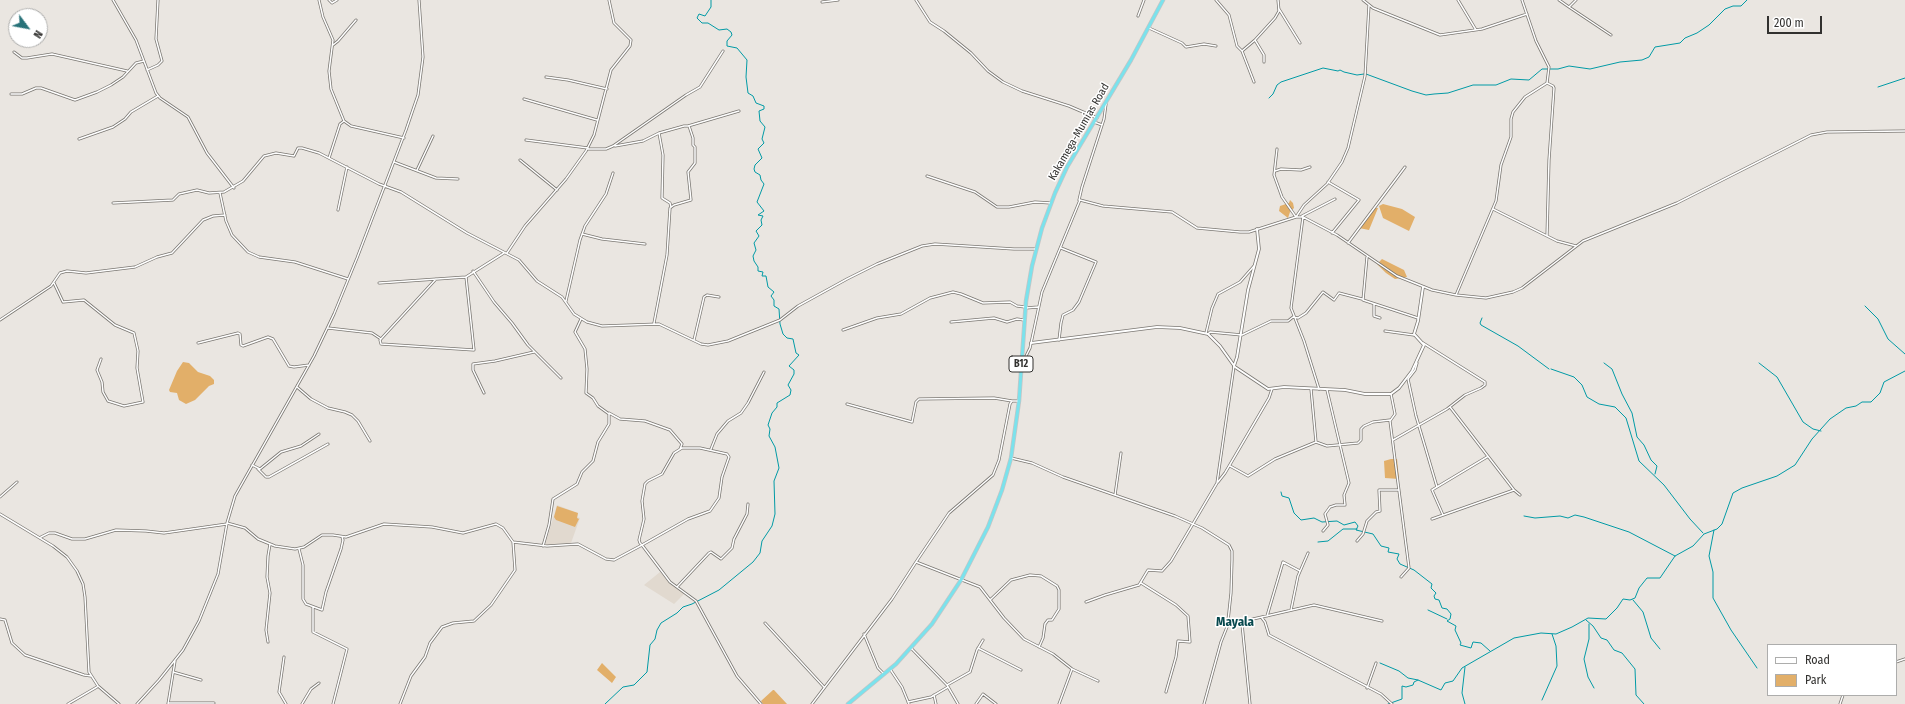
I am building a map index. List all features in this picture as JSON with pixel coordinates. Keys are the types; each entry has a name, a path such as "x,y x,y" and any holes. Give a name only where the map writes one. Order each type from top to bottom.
{"highway":[{"name":"Kakamega-Mumias Road","path":"848,704 890,669 911,648 936,617 961,580 988,527 1002,490 1011,458 1019,401 1025,307 1036,249 1051,203 1070,161 1107,102 1149,28 1163,0"}],"street":[{"path":"113,0 134,36 158,96 188,117 207,154 234,188"},
{"path":"147,70 158,65 162,61 156,39 158,0"},
{"path":"319,0 323,17 333,44 329,63 331,89 344,121 351,126 404,138"},
{"path":"329,0 332,3 337,0"},
{"path":"137,704 176,659 195,629 212,590 235,496 309,365 328,328 348,279 416,104 422,69 419,0"},
{"path":"379,283 466,276 505,253 525,226 557,190 588,149 613,66 628,50 631,43 626,35 615,25 609,0"},
{"path":"822,2 838,0"},
{"path":"916,0 930,22 944,31 971,53 988,71 1003,82 1022,91 1069,106 1102,125"},
{"path":"1138,16 1144,0"},
{"path":"1216,0 1228,13 1237,46 1242,51 1254,82"},
{"path":"1242,51 1255,40 1278,14 1278,0"},
{"path":"1363,0 1369,5 1437,35 1455,34 1476,30 1527,14"},
{"path":"1458,0 1476,30"},
{"path":"1456,295 1493,209 1498,193 1504,155 1511,137 1511,119 1513,112 1522,100 1547,82 1549,69 1536,41 1522,0"},
{"path":"1559,0 1611,36"},
{"path":"1572,10 1576,0"},
{"path":"1296,217 1304,205 1328,182 1342,162 1348,148 1364,80 1369,5"},
{"path":"1569,7 1573,5"},
{"path":"1278,7 1300,43"},
{"path":"333,44 338,41 356,20"},
{"path":"1149,28 1182,43 1186,47 1202,44 1216,46"},
{"path":"1255,40 1264,54 1264,62"},
{"path":"614,146 686,94 702,86 723,51"},
{"path":"14,52 25,58 52,54 127,71"},
{"path":"11,94 22,94 41,88 75,100 102,90 118,81 136,63 144,61"},
{"path":"546,77 568,80 607,89"},
{"path":"1547,82 1554,88 1549,155 1547,236"},
{"path":"79,139 113,127 125,119 131,112 158,96"},
{"path":"524,100 597,120"},
{"path":"1021,364 1029,351 1038,307 1046,283 1079,201 1082,186 1102,125 1107,102"},
{"path":"526,140 588,149 606,149 614,146 643,141 659,133 739,111"},
{"path":"329,158 340,124 344,121"},
{"path":"671,207 692,199 688,172 695,164 695,149 688,126"},
{"path":"1079,201 1103,206 1172,212 1192,226 1240,232 1257,229 1296,217 1302,217 1348,242 1393,274 1423,287 1456,295 1486,298 1513,292 1545,271 1583,241 1677,203 1811,135 1827,132 1905,131"},
{"path":"654,323 665,272 671,207 670,203 662,198 663,155 659,133"},
{"path":"417,170 433,136"},
{"path":"113,203 173,200 179,194 197,190 209,193 234,188 243,181 262,157 267,154 278,153 294,156 297,149 300,148 319,153 384,186 401,192 467,233 519,260 537,281 566,301 574,314 581,319 598,325 661,324 704,345 723,342 779,320 798,306 847,279 877,264 922,246 935,244 1036,249"},
{"path":"1277,149 1274,175 1282,197 1296,217"},
{"path":"520,160 557,190"},
{"path":"394,162 436,178 458,179"},
{"path":"338,210 348,167"},
{"path":"1275,171 1282,169 1301,170 1310,167"},
{"path":"1348,242 1405,167"},
{"path":"566,301 582,234 588,221 606,194 613,173"},
{"path":"927,176 975,192 997,207 1009,207 1035,202 1051,203"},
{"path":"1328,182 1359,200 1332,233"},
{"path":"220,192 225,215 234,239 254,255 264,259 295,262 348,279"},
{"path":"1302,217 1335,199"},
{"path":"1493,209 1560,243 1576,246"},
{"path":"0,320 35,298 54,283 58,274 65,271 86,273 128,269 157,257 167,255 176,249 201,221 213,216 225,215"},
{"path":"1302,217 1290,308 1304,341 1319,389"},
{"path":"1217,483 1234,366 1248,290 1259,249 1257,229"},
{"path":"582,234 602,239 645,244"},
{"path":"1059,340 1060,323 1063,315 1073,310 1079,302 1096,262 1061,248"},
{"path":"1362,299 1368,256"},
{"path":"1207,333 1212,308 1218,294 1240,282 1254,266"},
{"path":"473,271 494,302 512,322 534,352 561,378"},
{"path":"328,328 372,333 380,340 381,344 396,346 475,349 466,276"},
{"path":"380,340 436,279"},
{"path":"54,283 64,302 84,300 115,324 134,333 138,351 137,368 143,402 124,406 108,401 103,392 102,382 97,370 101,359"},
{"path":"1414,335 1423,287"},
{"path":"843,330 877,318 902,314 930,298 953,292 983,303 1010,302 1017,306 1038,307"},
{"path":"1031,343 1157,327 1172,327 1207,333 1240,335 1271,320 1288,321 1294,317 1298,318 1306,313 1322,292 1334,300 1339,292 1418,318"},
{"path":"694,340 705,296 718,297"},
{"path":"1374,304 1374,316 1380,318"},
{"path":"951,322 994,318 1007,322 1016,319 1024,320"},
{"path":"581,319 575,332 585,351 587,369 586,393 593,398 598,406 618,418 646,421 670,430 677,436 685,448"},
{"path":"1385,331 1414,335 1423,343 1485,382 1483,387 1467,394 1450,407 1393,440"},
{"path":"198,343 238,333 243,346 268,337 273,339 289,366 294,367 309,365"},
{"path":"1207,333 1220,346 1234,366 1264,387 1272,389 1280,386 1345,390 1365,394 1391,394 1399,388 1417,363"},
{"path":"1423,343 1424,345 1415,370 1408,379 1419,425 1437,487"},
{"path":"1022,353 1029,351"},
{"path":"484,393 472,367 473,364 495,361 534,352"},
{"path":"710,449 719,430 745,408 755,393 764,372"},
{"path":"297,387 311,398 328,408 345,412 354,417 370,441"},
{"path":"1086,602 1141,583 1148,570 1160,572 1168,566 1217,483 1230,466 1269,398 1272,389"},
{"path":"1311,389 1316,442"},
{"path":"1323,530 1328,525 1325,514 1330,507 1345,505 1344,495 1349,483 1327,390"},
{"path":"1391,394 1395,412 1390,420 1409,568 1401,577"},
{"path":"847,404 912,422 916,402 920,398 994,398 1019,401"},
{"path":"812,704 892,599 949,513 993,475 999,460 1008,410 1012,400"},
{"path":"1450,407 1514,490 1520,495"},
{"path":"543,546 549,525 553,499 577,484 582,472 593,461 599,441 609,424 610,417 607,412"},
{"path":"1316,442 1321,445 1340,446 1359,442 1361,429 1364,426 1373,422 1390,420"},
{"path":"258,469 281,452 301,446 319,434"},
{"path":"1230,466 1246,477 1275,459 1316,442"},
{"path":"252,465 266,477 269,477 328,444"},
{"path":"680,449 682,445"},
{"path":"513,542 543,546 578,544 610,560 642,545 688,519 710,511 718,502 720,495 722,472 728,456 726,453 710,449 685,448 680,449 673,454 662,474 645,484 642,501 644,519 639,542 642,545 669,581 696,602 736,676 761,704"},
{"path":"1115,495 1120,453"},
{"path":"1443,515 1432,490 1488,457"},
{"path":"1011,458 1032,463 1063,478 1115,495 1205,529 1231,547 1231,593 1229,622 1216,658 1204,704"},
{"path":"0,497 17,482"},
{"path":"1357,541 1363,534 1367,521 1376,512 1380,511 1379,490 1399,490"},
{"path":"1432,519 1514,490"},
{"path":"677,587 709,553 720,559 729,551 747,514 748,504"},
{"path":"0,514 40,538 67,557 80,577 85,597 89,672 98,686 119,704"},
{"path":"40,538 49,533 55,533 72,539 84,539 116,530 164,533 227,524 245,528 256,537 270,544 286,548 304,548 322,535 342,537 349,536 384,524 432,527 465,533 496,524 503,528 513,542 516,569 489,608 473,622 453,622 442,627 430,643 425,657 411,676 400,704"},
{"path":"299,548 303,565 304,599 306,604 322,610 326,592 342,549 342,537"},
{"path":"268,642 266,630 270,593 267,577 270,544"},
{"path":"1291,610 1300,571 1308,553"},
{"path":"916,562 980,588 1004,618 1021,636 1053,654 1072,669 1098,681"},
{"path":"1267,617 1283,562 1300,571"},
{"path":"990,600 1011,580 1030,575 1041,576 1058,588 1059,610 1052,620 1048,620 1045,624 1043,638 1039,647"},
{"path":"1141,583 1176,605 1188,616 1190,642 1178,641 1177,643 1176,657 1166,692"},
{"path":"1229,622 1240,622 1262,618 1314,605 1382,621"},
{"path":"313,607 313,632 347,649 333,704"},
{"path":"1262,618 1265,622 1269,635 1367,688 1381,694 1392,704"},
{"path":"0,619 5,620 10,641 22,653 84,675 92,676"},
{"path":"1240,622 1244,632 1250,704"},
{"path":"765,623 824,687"},
{"path":"864,634 878,668 884,674"},
{"path":"947,685 970,672 978,648 983,640"},
{"path":"911,648 947,685 958,704"},
{"path":"978,648 1021,670"},
{"path":"284,657 279,692 286,704"},
{"path":"176,659 168,703 214,703"},
{"path":"1367,688 1376,663"},
{"path":"890,669 900,684 909,703 934,695 948,687"},
{"path":"1059,704 1072,669"},
{"path":"173,672 201,680"},
{"path":"302,704 312,688 319,683"},
{"path":"68,704 98,686"},
{"path":"976,704 983,694 996,704"},
{"path":"934,695 936,704"},
{"path":"1840,704 1843,696"}],"shaded area":[{"path":"557,505 578,513 577,517 580,518 571,543 545,545"},
{"path":"660,572 670,583 685,593 674,604 644,585"}],"green space":[{"path":"1290,200 1293,203 1294,208 1290,212 1288,218 1279,211 1280,206 1289,203"},
{"path":"1383,204 1402,209 1415,217 1409,231 1383,218 1379,206"},
{"path":"1375,208 1378,208 1369,230 1359,228"},
{"path":"1382,259 1404,270 1407,277 1395,279 1386,273 1377,264"},
{"path":"183,362 189,363 198,372 210,376 214,380 214,384 209,386 195,400 186,404 179,400 177,393 170,392 169,390 177,371"},
{"path":"1397,459 1399,479 1385,478 1384,461"},
{"path":"557,506 578,513 577,518 579,519 575,527 556,520 554,517"},
{"path":"602,663 616,677 612,683 597,670"},
{"path":"773,690 787,704 763,704 761,701"}],"waterway":[{"path":"605,704 623,687 634,685 647,672 650,645 655,639 657,630 661,623 677,613 683,607 719,590 753,562 760,553 762,541 772,526 775,514 774,481 779,468 775,447 769,436 770,429 768,425 772,413 777,407 777,403 790,395 791,390 788,385 794,374 794,370 789,366 799,355 796,353 793,339 787,338 783,334 780,324 779,309 774,306 774,300 771,296 774,292 768,287 766,276 762,276 763,272 758,271 758,267 753,256 756,250 754,243 759,236 756,231 762,225 761,220 763,216 758,215 764,211 757,202 764,184 760,175 755,172 754,169 755,165 762,158 758,149 764,143 762,139 765,127 760,121 759,111 764,109 764,106 756,103 753,96 748,93 746,77 747,60 737,48 727,46 727,41 732,35 731,32 727,29 719,30 708,23 702,23 697,18 699,14 705,16 711,7 711,0"},
{"path":"1366,74 1426,95 1448,93 1473,85 1496,85 1511,79 1529,80 1542,69 1558,69 1569,66 1590,69 1620,62 1642,60 1649,57 1655,47 1680,43 1685,38 1697,33 1709,25 1725,9 1733,6 1741,6 1747,0"},
{"path":"1269,98 1273,94 1277,85 1281,82 1323,68 1338,71 1340,70 1357,75 1364,74"},
{"path":"1878,87 1905,78"},
{"path":"1865,306 1878,319 1888,339 1905,354"},
{"path":"1482,318 1480,323 1481,325 1518,346 1549,369"},
{"path":"1604,363 1612,369 1622,394 1632,413 1637,437 1644,445 1651,460 1657,466 1655,474"},
{"path":"1759,363 1777,377 1803,422 1813,429 1821,431"},
{"path":"1551,369 1574,377 1582,385 1587,397 1599,404 1615,407 1626,418 1639,461 1664,485 1690,519 1703,533"},
{"path":"1388,704 1402,699 1402,686 1406,687 1413,685 1414,682 1418,680 1441,690 1445,683 1453,681 1462,668 1514,638 1541,633 1556,634 1588,618 1606,619 1617,608 1623,599 1630,600 1635,598 1639,588 1647,578 1660,578 1675,556 1693,546 1704,534 1717,529 1722,524 1733,493 1742,488 1777,476 1795,465 1812,439 1830,419 1846,408 1856,406 1862,402 1871,402 1880,393 1884,382 1905,371"},
{"path":"1281,492 1282,496 1289,498 1294,513 1301,520 1314,518 1322,522 1337,521 1344,525 1355,522 1358,526 1356,530 1373,534 1381,546 1389,548 1388,552 1399,554 1397,559 1400,564 1414,570 1432,584 1431,588 1436,593 1434,596 1435,599 1439,600 1442,608 1447,609 1451,614 1450,619 1447,621 1456,626 1455,630 1461,643 1460,645 1471,648 1473,642 1481,643 1490,651"},
{"path":"1524,516 1535,518 1560,516 1568,518 1575,515 1584,517 1629,532 1675,556"},
{"path":"1318,542 1328,541 1343,529 1357,529"},
{"path":"1714,530 1709,556 1713,572 1713,598 1731,630 1757,668"},
{"path":"1633,600 1643,612 1651,638 1660,649"},
{"path":"1428,610 1447,619"},
{"path":"1586,620 1593,626 1601,638 1607,640 1614,650 1622,653 1635,669 1636,695 1644,704"},
{"path":"1589,624 1589,639 1584,659 1588,677 1594,688"},
{"path":"1542,700 1557,666 1556,646 1552,634"},
{"path":"1380,663 1399,671 1408,678 1418,680"},
{"path":"1465,667 1462,693 1465,704"}],"district":[{"name":"Mayala","path":"1235,622"}]}
